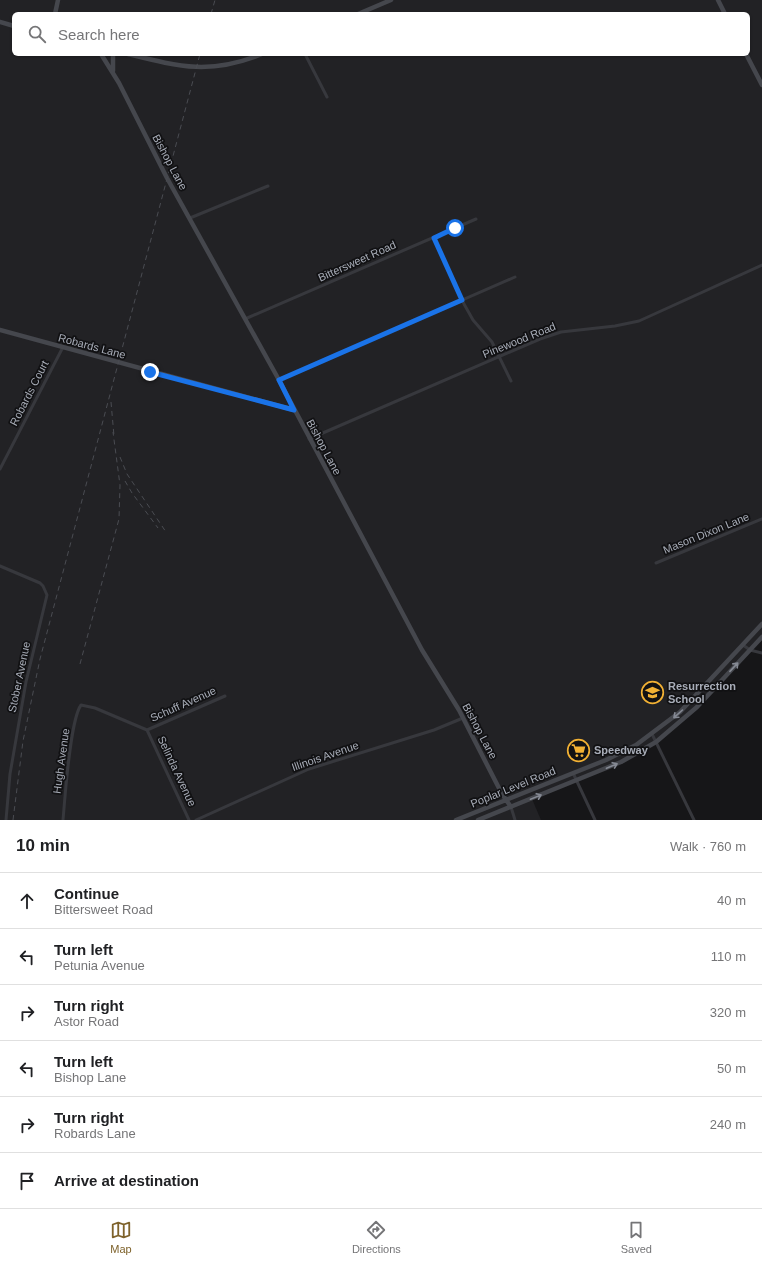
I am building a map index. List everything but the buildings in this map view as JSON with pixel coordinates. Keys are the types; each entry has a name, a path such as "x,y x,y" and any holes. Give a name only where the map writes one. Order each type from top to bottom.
{"street":[{"path":"55,12 58,0"},
{"path":"363,12 391,0"},
{"path":"718,0 724,12"},
{"path":"0,22 12,25"},
{"name":"Bishop Lane","path":"102,56 113,73 190,218 279,380 422,650 463,718 511,807"},
{"name":"Bishop Lane","path":"113,56 113,73"},
{"path":"137,56 196,68 231,64 256,56"},
{"path":"306,56 327,97"},
{"path":"747,56 762,85"},
{"path":"190,218 268,186"},
{"name":"Bittersweet Road","path":"245,319 476,219"},
{"path":"434,238 462,300 473,320 492,342 510,381"},
{"name":"Pinewood Road","path":"309,439 540,339 561,332 615,326 639,321 762,265"},
{"path":"279,380 515,277"},
{"name":"Robards Lane","path":"0,330 294,410"},
{"name":"Robards Court","path":"0,469 63,347"},
{"name":"Mason Dixon Lane","path":"656,563 762,520"},
{"name":"Stober Avenue","path":"0,566 40,583 47,595 26,682 10,774 6,820"},
{"name":"Poplar Level Road","path":"456,820 620,753 652,734 680,712 762,624"},
{"name":"Poplar Level Road","path":"478,820 621,762 656,742 697,707 762,637"},
{"path":"743,645 750,650 762,653"},
{"name":"Schuff Avenue","path":"81,705 95,708 147,730 225,696"},
{"name":"Hugh Avenue","path":"63,820 70,751 81,705"},
{"name":"Illinois Avenue","path":"196,820 309,769 434,730 463,718"},
{"name":"Selinda Avenue","path":"147,730 189,820"},
{"path":"652,734 694,820"},
{"path":"573,773 595,820"},
{"path":"511,807 515,820"}],"shaded area":[{"path":"0,0 762,0 762,637 697,707 656,742 621,762 532,799 541,820 0,820"}],"railway":[{"path":"212,12 215,0"},
{"path":"13,820 23,741 40,659 199,56"},
{"path":"111,402 114,436"},
{"path":"80,664 119,519 120,485 113,432"},
{"path":"120,457 127,474 166,532"},
{"path":"125,481 158,528"}],"place":[{"name":"Resurrection School","path":"652,692"},
{"name":"Speedway","path":"578,750"}],"route":[{"path":"150,372 294,410 279,380 462,300 434,238 455,228"}]}
